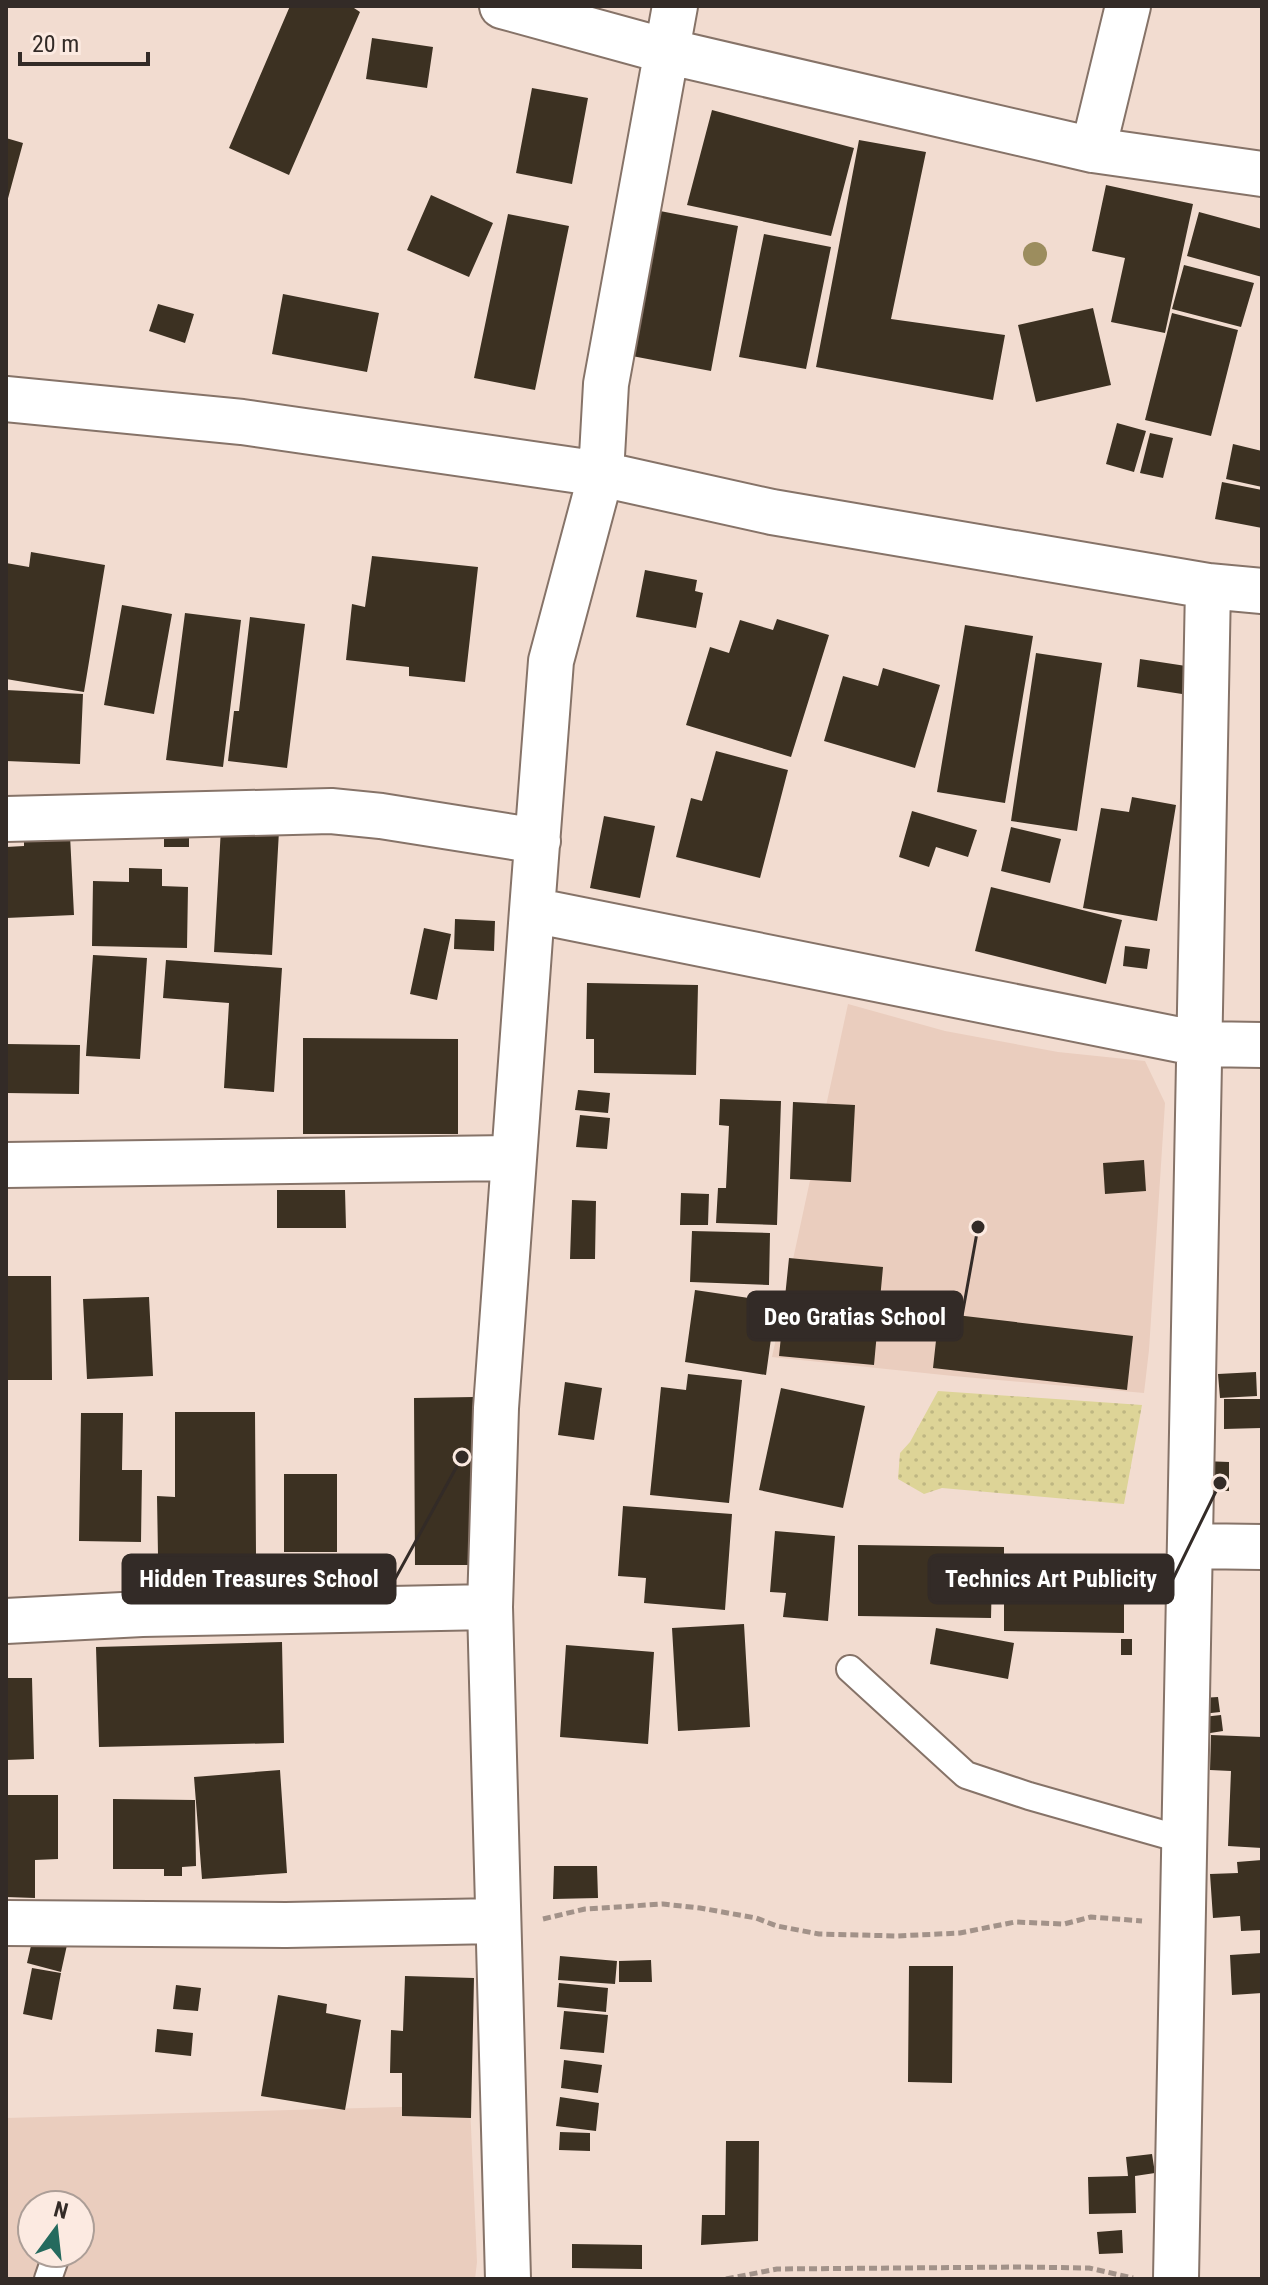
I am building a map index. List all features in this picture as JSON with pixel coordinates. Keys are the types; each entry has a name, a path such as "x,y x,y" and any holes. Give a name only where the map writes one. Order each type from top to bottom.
{"street":[{"path":"502,6 666,51 1093,150 1262,174"},
{"path":"508,2279 490,1607 496,1408 532,910 551,661 601,474 606,384 675,6"},
{"path":"1093,150 1128,6"},
{"path":"6,399 242,422 601,474 772,512 1208,586 1262,591"},
{"path":"1176,2279 1208,586"},
{"path":"6,819 331,811 538,841"},
{"path":"532,910 1200,1044 1262,1045"},
{"path":"6,1165 514,1158"},
{"path":"1190,1546 1262,1547"},
{"path":"6,1621 142,1614 490,1607"},
{"path":"6,1923 286,1925 498,1921"}],"lane":[{"path":"850,1669 966,1775 1184,1840"}],"path":[{"path":"498,1921 544,1918 585,1909 663,1904 756,1918 777,1926 819,1934 897,1936 960,1933 1015,1922 1064,1924 1091,1917 1183,1925"},
{"path":"726,2279 777,2269 1020,2267 1089,2268 1138,2279"}],"shaded area":[{"path":"848,1004 945,1031 1058,1052 1145,1061 1165,1103 1144,1393 772,1357"},
{"path":"938,1391 1142,1405 1124,1504 942,1488 924,1494 898,1479 900,1453 910,1442"},
{"path":"470,2105 477,2262 475,2279 6,2279 6,2118"}],"building":[{"path":"290,6 351,6 360,12 289,175 229,148"},
{"path":"372,38 433,47 427,88 366,79"},
{"path":"532,88 588,98 572,184 516,173"},
{"path":"712,110 854,148 831,236 687,205"},
{"path":"6,138 23,143 7,202 6,202"},
{"path":"859,140 926,152 891,319 1005,335 993,400 816,367"},
{"path":"1106,185 1193,204 1165,333 1111,322 1125,258 1092,251"},
{"path":"431,195 493,223 469,277 407,250"},
{"path":"660,211 738,226 711,371 632,356"},
{"path":"1199,212 1262,229 1262,277 1187,256"},
{"path":"508,214 569,226 535,390 474,378"},
{"path":"764,234 831,247 806,369 739,357"},
{"path":"1184,265 1254,283 1241,327 1172,309"},
{"path":"283,294 379,313 367,372 272,354"},
{"path":"158,304 194,314 185,343 149,331"},
{"path":"1093,308 1111,385 1036,402 1018,325"},
{"path":"1172,313 1238,330 1211,436 1145,420"},
{"path":"1117,423 1146,431 1134,472 1106,464"},
{"path":"1150,433 1173,438 1163,478 1140,473"},
{"path":"1233,444 1262,451 1262,487 1226,479"},
{"path":"1222,482 1262,490 1262,528 1215,519"},
{"path":"31,552 105,565 84,692 6,679 6,563 29,567"},
{"path":"372,556 478,567 465,682 409,676 409,667 346,660 352,604 365,607"},
{"path":"645,570 697,580 695,591 703,593 696,628 636,617"},
{"path":"122,605 172,614 154,714 104,705"},
{"path":"185,613 241,620 223,767 166,760"},
{"path":"250,617 305,624 287,768 228,761 234,711 239,711"},
{"path":"777,619 829,635 791,757 686,725 710,647 729,653 740,620 773,630"},
{"path":"965,625 1033,636 1005,803 937,792"},
{"path":"1036,653 1102,663 1077,831 1011,821"},
{"path":"1140,659 1186,666 1182,694 1137,687"},
{"path":"883,668 940,685 915,768 824,741 843,676 878,686"},
{"path":"6,690 83,694 80,764 6,761"},
{"path":"716,751 788,770 760,878 676,857 691,798 702,801"},
{"path":"1132,797 1176,805 1157,921 1083,908 1101,808 1129,812"},
{"path":"912,811 977,830 968,857 936,847 929,867 899,857"},
{"path":"604,816 655,826 640,898 590,888"},
{"path":"164,817 189,817 189,847 164,847"},
{"path":"1011,827 1061,839 1050,883 1001,871"},
{"path":"221,828 279,831 272,955 214,952"},
{"path":"70,835 74,915 6,918 6,847 24,846 24,837"},
{"path":"129,868 162,869 162,886 188,887 187,948 92,946 93,881 129,882"},
{"path":"991,887 1122,920 1106,984 975,951"},
{"path":"455,919 495,921 494,951 454,949"},
{"path":"424,928 451,934 437,1000 410,994"},
{"path":"1125,946 1150,949 1147,969 1123,966"},
{"path":"93,955 147,958 140,1059 86,1056"},
{"path":"166,960 282,968 274,1092 224,1088 229,1003 163,998"},
{"path":"587,983 698,985 696,1075 594,1073 594,1039 586,1039"},
{"path":"303,1038 458,1039 458,1134 303,1134"},
{"path":"6,1044 80,1045 79,1094 6,1093"},
{"path":"578,1090 610,1093 608,1113 575,1110"},
{"path":"720,1099 781,1101 777,1225 716,1223 718,1188 726,1188 729,1126 719,1125"},
{"path":"793,1102 855,1105 851,1182 790,1179"},
{"path":"580,1115 610,1118 607,1149 576,1147"},
{"path":"1144,1160 1146,1191 1105,1194 1103,1163"},
{"path":"277,1190 345,1190 346,1228 277,1228"},
{"path":"681,1193 709,1194 708,1225 680,1225"},
{"path":"572,1200 596,1201 595,1259 570,1259"},
{"path":"692,1231 770,1233 769,1285 690,1282"},
{"path":"789,1258 883,1267 874,1365 779,1356"},
{"path":"6,1276 51,1276 52,1380 6,1380"},
{"path":"695,1290 776,1302 766,1375 685,1362"},
{"path":"149,1297 153,1376 87,1379 83,1299"},
{"path":"939,1313 1133,1336 1127,1390 933,1368"},
{"path":"1256,1372 1257,1396 1220,1398 1218,1374"},
{"path":"688,1374 742,1380 729,1503 650,1495 661,1387 686,1390"},
{"path":"565,1382 602,1388 594,1440 558,1435"},
{"path":"781,1388 865,1406 843,1508 759,1490"},
{"path":"474,1397 475,1565 415,1565 414,1398"},
{"path":"1224,1399 1261,1399 1261,1428 1224,1429"},
{"path":"175,1412 255,1412 256,1555 158,1555 157,1496 175,1497"},
{"path":"81,1413 123,1413 122,1470 142,1470 141,1542 79,1541"},
{"path":"1203,1461 1229,1462 1229,1491 1202,1490"},
{"path":"284,1474 337,1474 337,1552 284,1552"},
{"path":"623,1506 732,1514 725,1610 644,1603 646,1578 618,1576"},
{"path":"775,1531 835,1536 828,1621 783,1617 786,1593 770,1592"},
{"path":"858,1545 1004,1547 1004,1576 992,1575 991,1618 858,1616"},
{"path":"1067,1557 1124,1558 1124,1633 1004,1631 1004,1578 1067,1579"},
{"path":"744,1624 750,1727 678,1731 672,1628"},
{"path":"936,1628 1014,1643 1008,1679 930,1664"},
{"path":"1121,1639 1132,1639 1132,1655 1121,1655"},
{"path":"282,1642 284,1743 99,1747 96,1647"},
{"path":"566,1645 654,1652 648,1744 560,1737"},
{"path":"6,1678 32,1678 34,1759 6,1760"},
{"path":"1218,1697 1220,1712 1202,1714 1201,1698"},
{"path":"1221,1715 1223,1731 1204,1734 1203,1717"},
{"path":"1211,1735 1262,1737 1262,1848 1228,1846 1231,1771 1210,1770"},
{"path":"280,1770 287,1873 202,1879 194,1777"},
{"path":"6,1795 58,1795 58,1859 35,1860 35,1898 6,1897"},
{"path":"113,1799 195,1800 196,1866 182,1867 182,1876 164,1876 164,1869 113,1869"},
{"path":"1262,1860 1262,1930 1241,1931 1240,1916 1213,1918 1210,1874 1238,1873 1237,1862"},
{"path":"554,1866 597,1866 598,1898 553,1899"},
{"path":"33,1937 67,1945 61,1972 27,1963"},
{"path":"1262,1953 1262,1993 1232,1995 1230,1955"},
{"path":"560,1956 617,1961 615,1984 558,1980"},
{"path":"651,1960 652,1982 619,1982 619,1961"},
{"path":"909,1966 953,1966 952,2083 908,2082"},
{"path":"32,1968 61,1973 52,2020 23,2014"},
{"path":"405,1976 474,1978 471,2118 402,2116 402,2073 390,2073 391,2030 403,2031"},
{"path":"559,1983 608,1988 606,2012 557,2007"},
{"path":"176,1985 201,1988 198,2011 173,2009"},
{"path":"278,1995 327,2004 326,2013 361,2020 345,2110 261,2096"},
{"path":"564,2011 608,2015 604,2053 560,2049"},
{"path":"157,2029 193,2033 191,2056 155,2052"},
{"path":"564,2060 602,2065 598,2093 561,2088"},
{"path":"560,2097 599,2103 596,2131 556,2126"},
{"path":"560,2132 590,2133 590,2151 559,2150"},
{"path":"726,2141 759,2141 758,2241 701,2245 702,2215 725,2215"},
{"path":"1152,2154 1155,2173 1135,2176 1136,2213 1089,2214 1088,2177 1128,2176 1126,2157"},
{"path":"1122,2230 1123,2253 1099,2254 1097,2232"},
{"path":"572,2244 642,2245 642,2269 572,2268"}],"place":[{"name":"Deo Gratias School","path":"978,1227"},
{"name":"Hidden Treasures School","path":"462,1457"},
{"name":"Technics Art Publicity","path":"1220,1483"}]}
